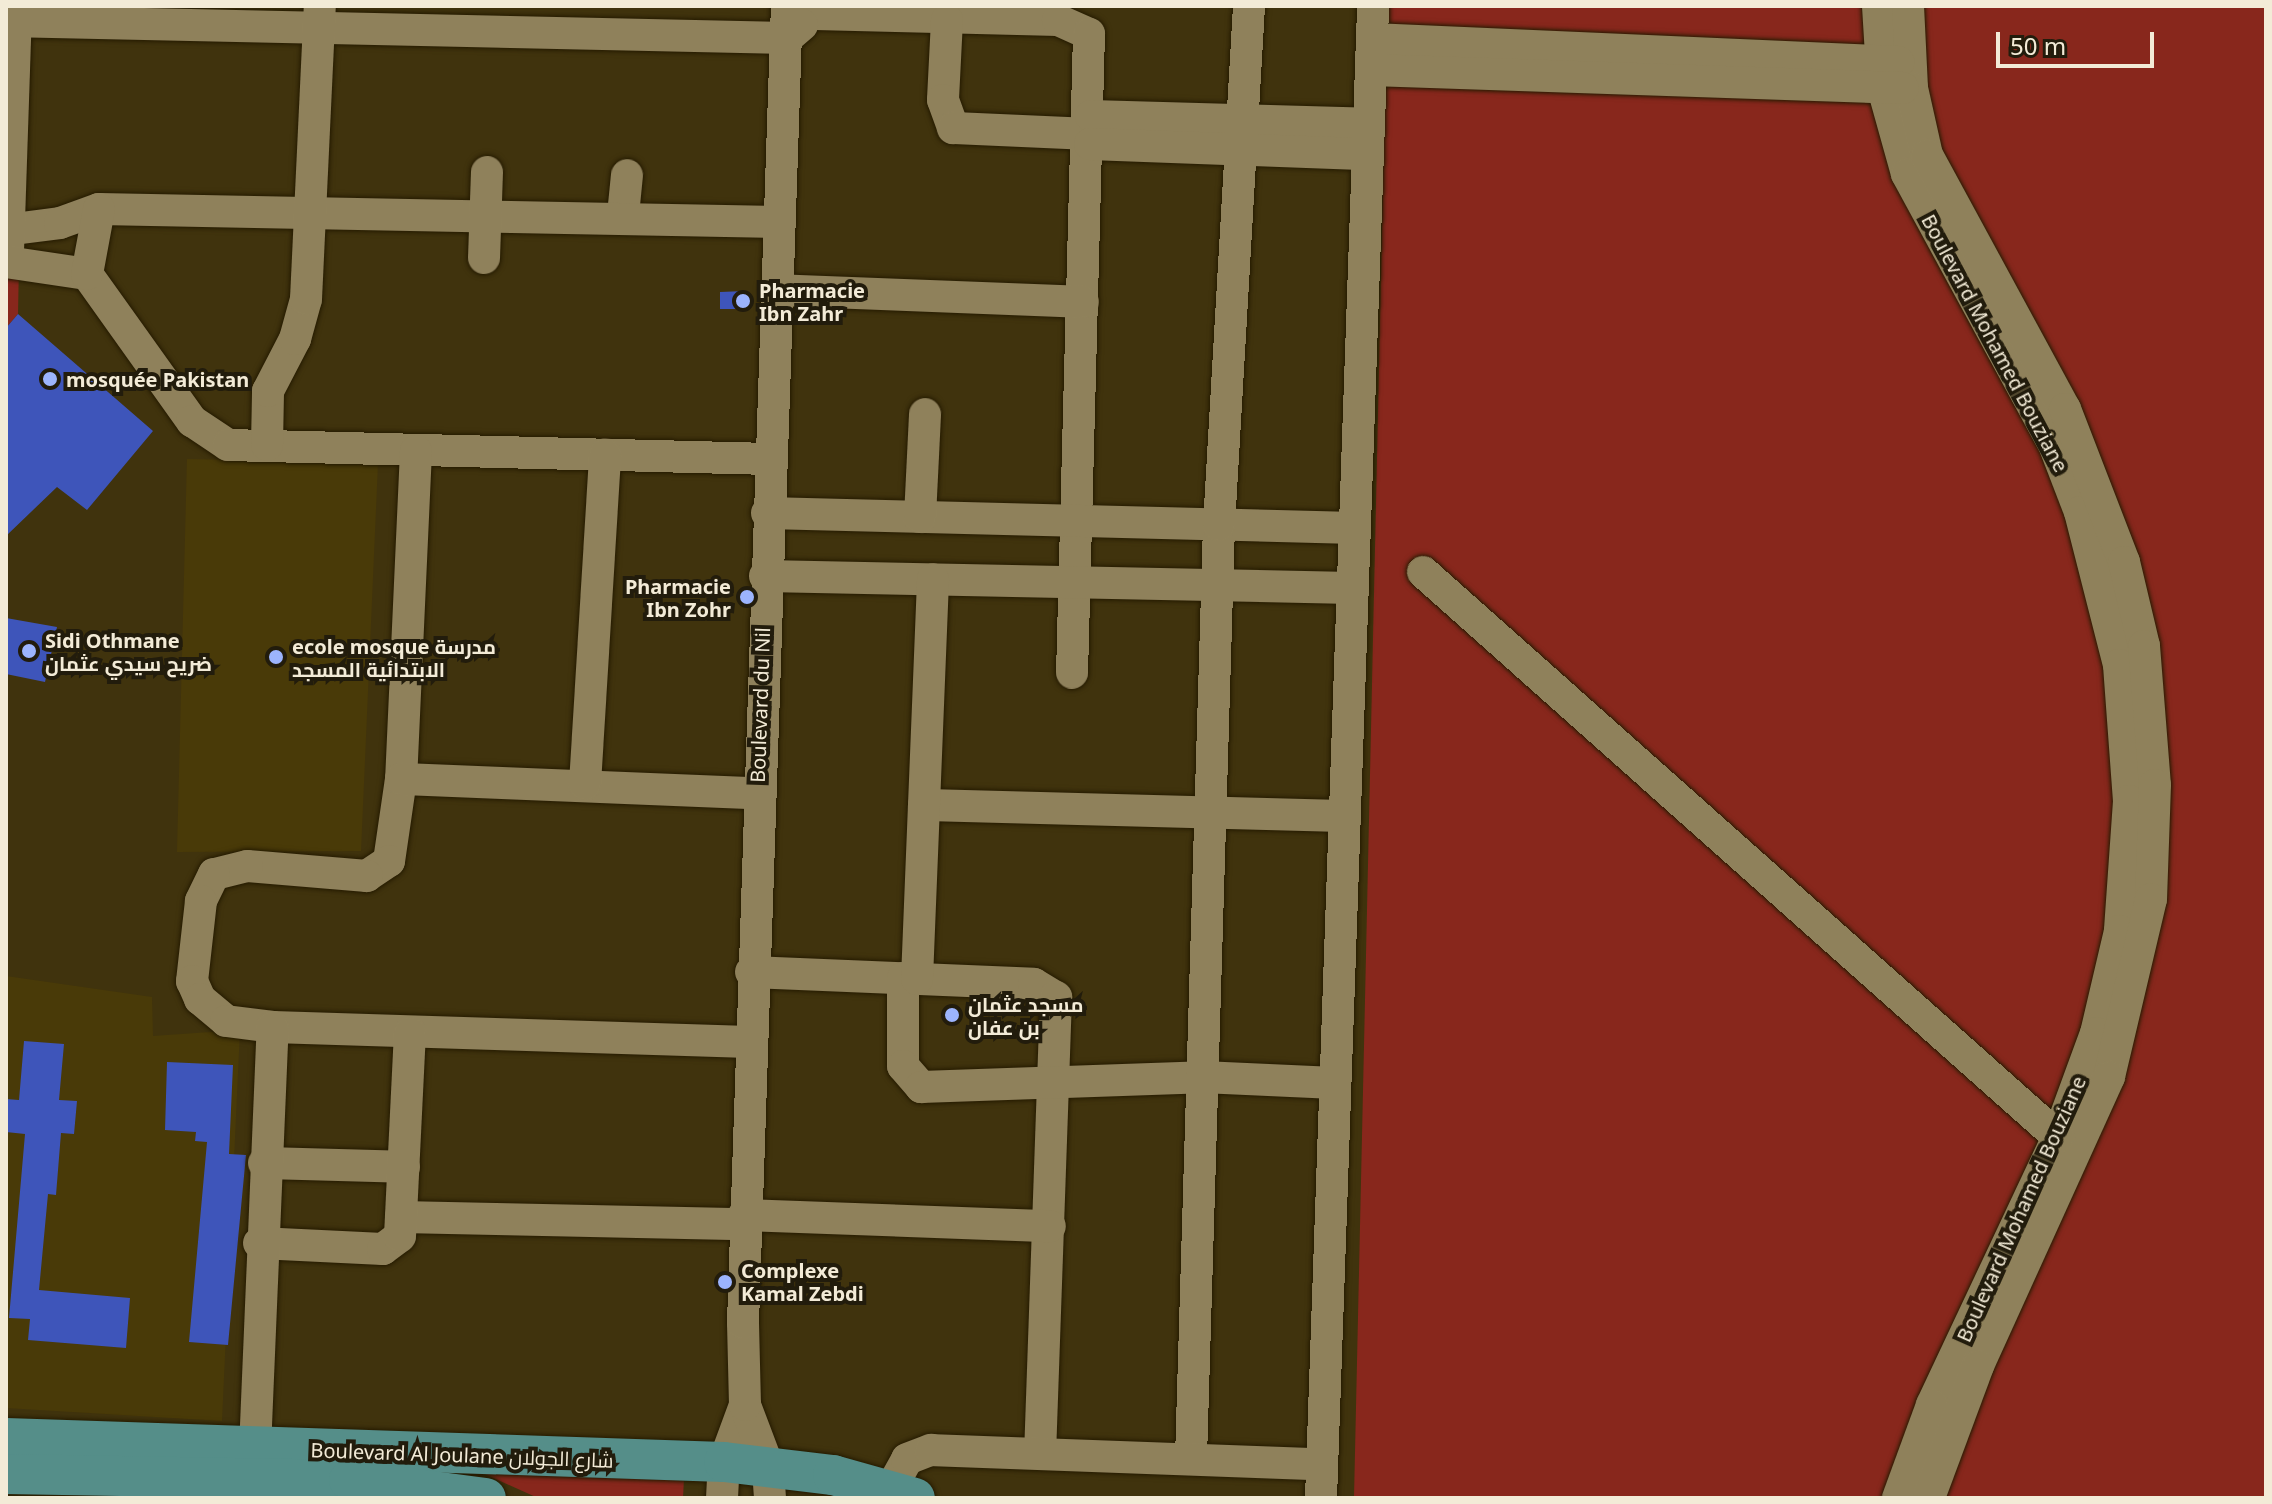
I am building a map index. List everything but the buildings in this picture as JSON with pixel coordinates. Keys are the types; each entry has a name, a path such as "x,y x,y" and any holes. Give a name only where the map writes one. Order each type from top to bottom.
{"main road":[{"name":"Boulevard Al Joulane شارع الجولان","path":"6,1438 255,1449 769,1482 902,1494"},
{"name":"Boulevard Al Joulane شارع الجولان","path":"6,1474 486,1498"}],"street":[{"path":"1191,1458 1210,813 1220,585 1219,525 1244,135 1249,6"},
{"path":"1321,1498 1373,6"},
{"name":"Boulevard Mohamed Bouziane","path":"1878,6 1925,212 2055,447 2098,569 2119,665 2129,801 2120,931 2096,1033 2058,1137 1932,1405 1898,1498"},
{"name":"Boulevard Mohamed Bouziane","path":"1908,6 1896,75 1941,185 2065,409 2111,521 2144,646 2155,785 2151,899 2109,1077 1978,1366 1929,1498"},
{"path":"801,9 958,15 1082,26 1093,47 1072,673"},
{"name":"Boulevard du Nil","path":"723,1480 745,1405 744,1220 769,459 787,38 801,9"},
{"path":"958,15 943,100 953,128 1368,139"},
{"path":"87,274 6,262 13,16 320,17 787,38"},
{"path":"267,445 268,391 301,325 312,209 320,17"},
{"path":"1371,54 1896,75"},
{"path":"484,258 487,172"},
{"path":"623,215 627,175"},
{"path":"8,230 99,209 312,209 484,215 623,215 779,222"},
{"path":"99,209 87,274 192,421 228,445 769,459"},
{"path":"776,290 1083,302"},
{"path":"920,517 925,414"},
{"path":"416,451 401,779 393,849 376,874 247,866 228,868 206,885 192,981 200,999 226,1021 273,1027 749,1042"},
{"path":"585,784 605,455"},
{"path":"767,513 1355,528"},
{"path":"1423,572 2058,1137"},
{"path":"765,576 1074,585 1352,588"},
{"path":"933,579 924,805 903,1066 921,1087 1202,1077 1335,1083"},
{"path":"401,779 757,793"},
{"path":"924,805 1345,816"},
{"path":"751,972 1034,984 1050,991 1059,1007 1058,1084 1040,1453"},
{"path":"255,1449 259,1243 273,1027"},
{"path":"259,1243 383,1249 400,1236 410,1033"},
{"path":"264,1163 404,1167"},
{"path":"401,1217 1050,1226"},
{"name":"Boulevard du Nil","path":"745,1405 769,1482"},
{"path":"902,1494 918,1451 1322,1464"}],"shaded area":[{"path":"1387,6 2266,6 2266,1498 1354,1498"},
{"path":"6,261 19,262 18,314 6,328"},
{"name":"ecole mosque مدرسة الابتدائية المسجد","path":"187,459 378,463 361,851 177,852"},
{"path":"6,976 152,997 153,1036 240,1030 222,1421 6,1408"},
{"path":"478,1471 684,1478 683,1498 538,1498"}],"place":[{"name":"Pharmacie Ibn Zahr","path":"743,301"},
{"name":"mosquée Pakistan","path":"50,379"},
{"name":"Pharmacie Ibn Zohr","path":"747,597"},
{"name":"Sidi Othmane ضريح سيدي عثمان","path":"29,651"},
{"name":"ecole mosque مدرسة الابتدائية المسجد","path":"276,657"},
{"name":"مسجد عثمان بن عفان","path":"952,1015"},
{"name":"Complexe Kamal Zebdi","path":"725,1282"}]}
